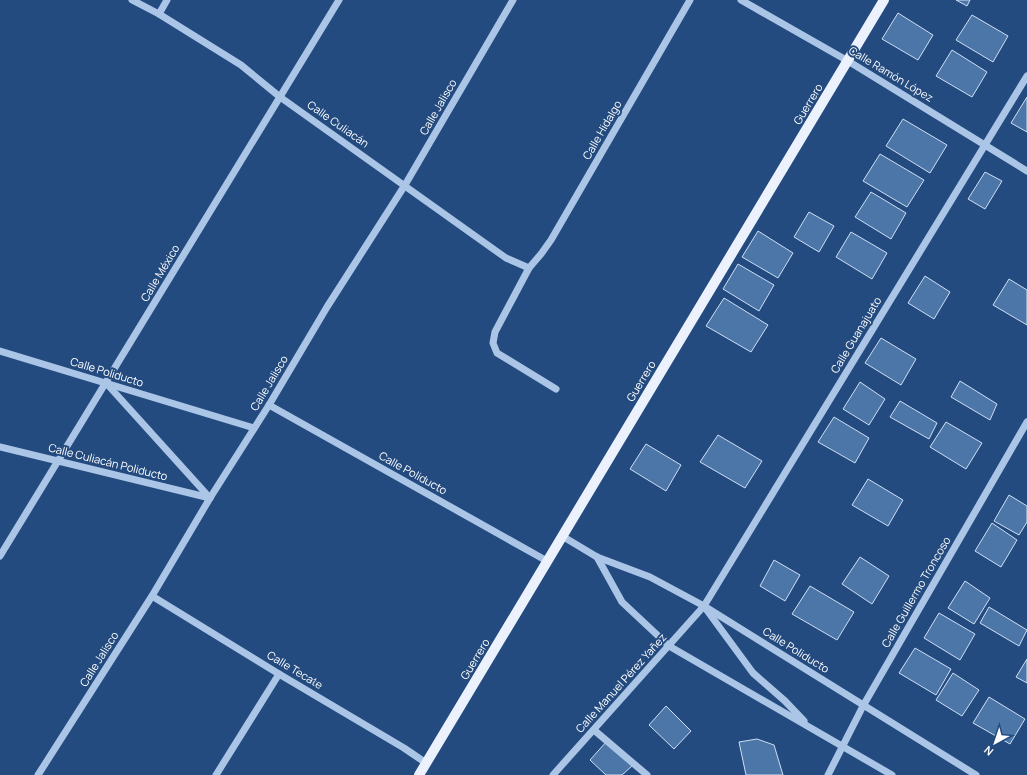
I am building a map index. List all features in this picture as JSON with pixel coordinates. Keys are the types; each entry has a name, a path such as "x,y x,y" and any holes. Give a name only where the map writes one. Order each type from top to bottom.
{"main road":[{"name":"Guerrero","path":"419,775 884,0"}],"street":[{"name":"Calle Culiacán","path":"132,0 159,14 241,64 280,97 506,258 529,268"},
{"path":"159,14 167,0"},
{"name":"Calle México","path":"0,556 340,0"},
{"name":"Calle Jalisco","path":"38,775 152,596 327,307 405,185 513,0"},
{"name":"Calle Hidalgo","path":"556,389 497,353 493,343 495,332 529,268 551,240 690,0"},
{"name":"Calle Ramón López","path":"741,0 848,61 1027,171"},
{"name":"Calle Guanajuato","path":"704,606 1027,76"},
{"name":"Calle Poliducto","path":"0,351 254,428"},
{"path":"106,383 210,498"},
{"name":"Calle Poliducto","path":"269,405 547,561"},
{"name":"Calle Guillermo Troncoso","path":"828,775 864,706 1027,422"},
{"name":"Calle Culiacán Poliducto","path":"0,447 210,498"},
{"name":"Calle Poliducto","path":"562,536 597,557 650,577 704,606 976,775"},
{"name":"Calle Poliducto","path":"597,557 622,602 669,646 892,775"},
{"name":"Calle Tecate","path":"152,596 404,748 426,763"},
{"path":"704,606 753,673 785,701 811,728"},
{"name":"Calle Manuel Pérez Yañez","path":"553,775 704,606"},
{"path":"216,775 279,674"},
{"path":"594,730 646,775"}],"building":[{"path":"956,0 970,0 967,6"},
{"path":"898,13 933,35 918,60 882,39"},
{"path":"972,15 1008,36 993,62 956,40"},
{"path":"952,50 987,72 972,97 936,76"},
{"path":"1027,97 1027,132 1011,123"},
{"path":"903,119 947,145 930,173 886,146"},
{"path":"880,154 924,180 907,207 863,181"},
{"path":"985,172 1002,181 985,209 968,199"},
{"path":"871,192 906,213 891,239 855,217"},
{"path":"809,212 834,226 819,252 794,237"},
{"path":"758,231 793,253 778,278 742,257"},
{"path":"851,232 887,253 872,279 836,257"},
{"path":"738,264 774,285 759,311 723,289"},
{"path":"925,276 950,292 934,319 908,303"},
{"path":"1009,279 1027,290 1027,325 993,305"},
{"path":"724,298 768,325 751,352 706,326"},
{"path":"881,338 916,359 901,385 865,363"},
{"path":"960,381 997,404 990,420 951,397"},
{"path":"860,382 885,399 869,425 843,409"},
{"path":"900,401 937,423 929,439 890,417"},
{"path":"834,417 869,438 855,463 818,442"},
{"path":"946,422 982,443 966,469 930,447"},
{"path":"718,435 762,461 745,488 700,462"},
{"path":"646,444 681,465 666,491 630,469"},
{"path":"868,479 903,500 888,526 852,505"},
{"path":"1009,495 1027,506 1027,522 1019,535 994,521"},
{"path":"992,523 1017,540 1001,567 975,551"},
{"path":"860,557 889,576 872,604 842,584"},
{"path":"774,560 800,575 785,601 760,586"},
{"path":"965,581 990,598 974,624 948,608"},
{"path":"810,586 854,612 837,640 792,614"},
{"path":"989,607 1027,630 1019,646 980,623"},
{"path":"939,613 975,634 960,660 924,638"},
{"path":"915,648 951,669 936,695 899,673"},
{"path":"1027,659 1027,683 1016,677"},
{"path":"953,673 979,690 962,716 936,700"},
{"path":"989,697 1025,719 1010,744 973,723"},
{"path":"666,706 691,731 674,749 649,725"},
{"path":"757,739 774,745 783,775 746,775 739,742"},
{"path":"607,741 632,766 622,775 606,775 590,760"}]}
